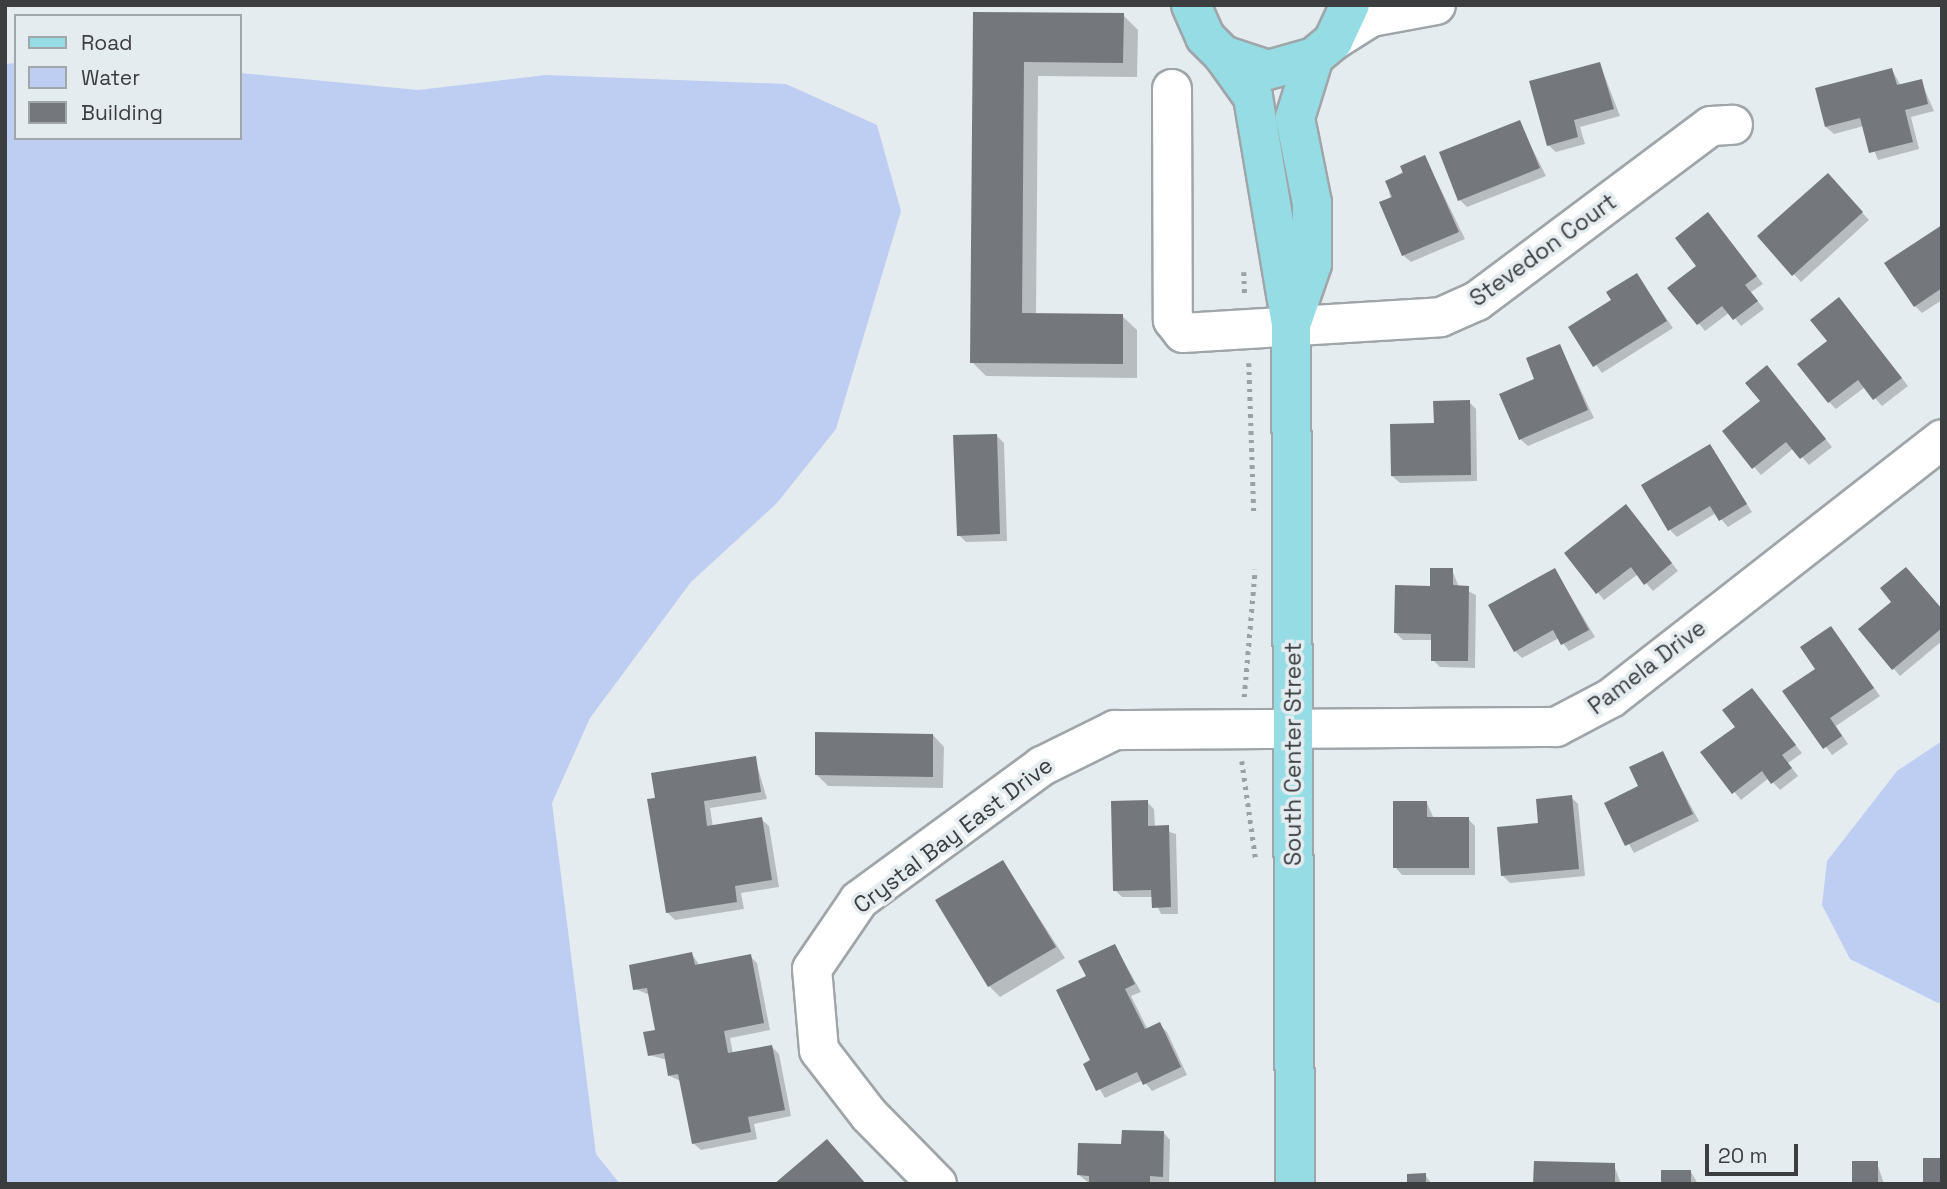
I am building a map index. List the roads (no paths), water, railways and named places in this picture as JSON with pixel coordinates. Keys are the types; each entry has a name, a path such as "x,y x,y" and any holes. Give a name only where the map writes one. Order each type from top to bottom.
{"main road":[{"name":"South Center Street","path":"1191,5 1205,37 1223,54 1253,97 1291,324 1295,1184"},
{"name":"South Center Street","path":"1291,324 1312,264 1312,203 1295,118 1324,49 1350,5"},
{"path":"1223,54 1268,70 1324,49"}],"street":[{"path":"1324,49 1371,17 1436,5"},
{"name":"Stevedon Court","path":"1172,89 1173,320 1183,333 1247,331 1291,324 1426,320 1465,306 1711,126 1733,125"},
{"name":"Pamela Drive","path":"1293,729 1529,731 1592,711 1942,439"},
{"name":"Crystal Bay East Drive","path":"937,1184 869,1115 820,1050 812,969 830,938 859,900 1073,745 1115,730 1246,732 1293,729"}],"water":[{"path":"14,63 14,140 242,140 242,73 418,90 546,75 786,84 877,125 901,211 836,429 777,503 691,582 590,718 552,803 596,1154 620,1184 5,1184 5,64"},
{"path":"1942,741 1942,1002 1938,1003 1850,959 1822,905 1827,861 1897,771"}]}
